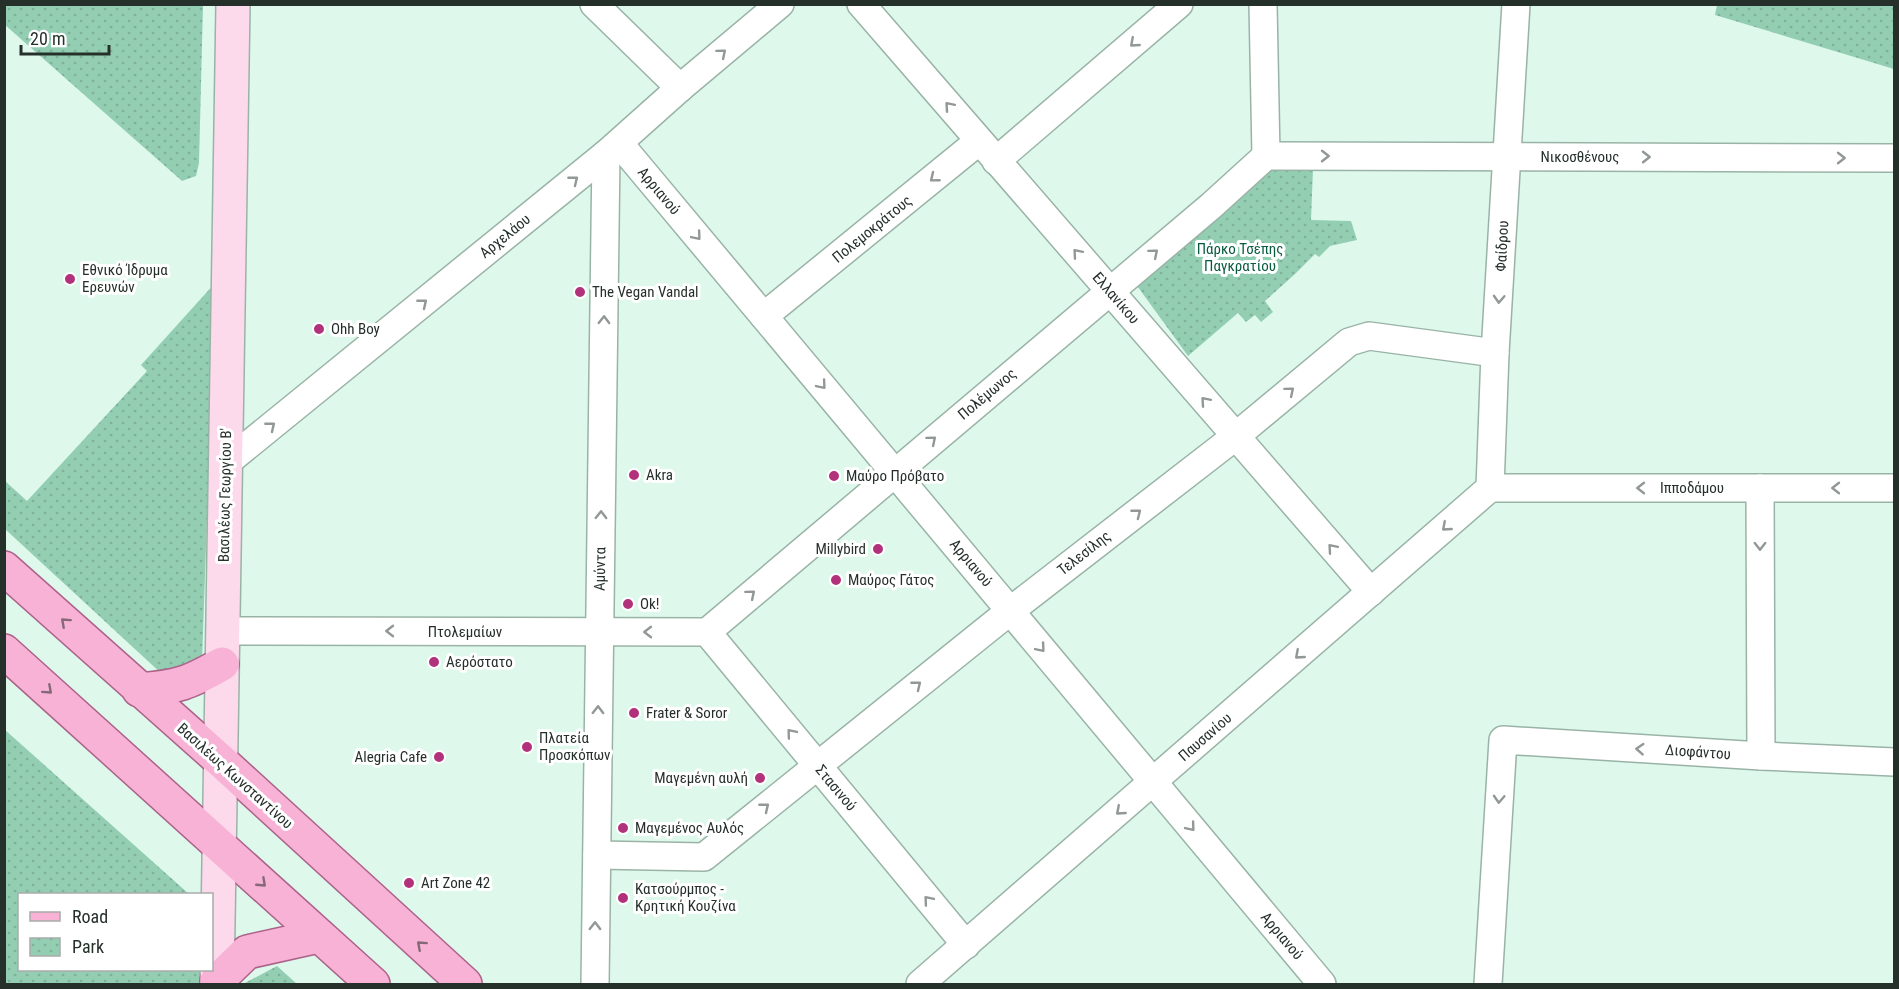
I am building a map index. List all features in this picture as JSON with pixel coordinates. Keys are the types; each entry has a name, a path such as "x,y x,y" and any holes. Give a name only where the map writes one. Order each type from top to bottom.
{"main road":[{"name":"Βασιλέως Κωνσταντίνου","path":"4,568 221,761 465,984"},
{"path":"4,651 373,984"},
{"path":"139,690 172,687 194,680 222,664"},
{"path":"217,983 247,952 319,936"}],"street":[{"name":"Βασιλέως Γεωργίου Β'","path":"217,983 233,4"},
{"path":"594,4 680,88"},
{"name":"Αρχελάου","path":"226,463 613,148 780,4"},
{"name":"Ελλανίκου","path":"861,4 1371,592"},
{"name":"Πολεμοκράτους","path":"764,316 988,151 1179,4"},
{"path":"1263,4 1266,156"},
{"name":"Φαίδρου","path":"1490,488 1495,353 1516,4"},
{"name":"Αρριανού","path":"613,148 764,316 1322,984"},
{"name":"Αμύντα","path":"595,984 600,632 613,148"},
{"name":"Νικοσθένους","path":"1266,156 1894,158"},
{"name":"Πολέμωνος","path":"707,632 1211,206 1266,156"},
{"name":"Τελεσίλης","path":"597,855 704,857 1010,611 1236,436 1349,342 1369,336 1495,353"},
{"name":"Ιπποδάμου","path":"1490,488 1894,488"},
{"name":"Παυσανίου","path":"924,983 1490,488"},
{"path":"1760,488 1761,756"},
{"name":"Πτολεμαίων","path":"223,631 707,632"},
{"name":"Στασινού","path":"707,632 966,945"},
{"name":"Διοφάντου","path":"1488,984 1503,740 1894,762"}],"green space":[{"path":"5,4 203,5 199,163 196,176 182,181 5,25"},
{"path":"1717,5 1894,5 1894,69 1715,15"},
{"name":"Πάρκο Τσέπης Παγκρατίου","path":"1270,168 1313,169 1311,220 1351,221 1357,240 1330,246 1319,257 1315,254 1265,301 1273,312 1261,322 1255,315 1246,322 1238,313 1188,356 1135,283"},
{"path":"215,283 202,663 163,675 5,529 4,480 27,501 147,371 141,365"},
{"path":"4,729 188,893 18,893 18,971 203,971 202,984 5,984"},
{"path":"277,966 297,984 243,984"}],"place":[{"name":"Εθνικό Ίδρυμα Ερευνών","path":"70,279"},
{"name":"The Vegan Vandal","path":"580,292"},
{"name":"Ohh Boy","path":"319,329"},
{"name":"Akra","path":"634,475"},
{"name":"Μαύρο Πρόβατο","path":"834,476"},
{"name":"Millybird","path":"878,549"},
{"name":"Μαύρος Γάτος","path":"836,580"},
{"name":"Ok!","path":"628,604"},
{"name":"Αερόστατο","path":"434,662"},
{"name":"Frater & Soror","path":"634,713"},
{"name":"Πλατεία Προσκόπων","path":"527,747"},
{"name":"Alegria Cafe","path":"439,757"},
{"name":"Μαγεμένη αυλή","path":"760,778"},
{"name":"Μαγεμένος Αυλός","path":"623,828"},
{"name":"Art Zone 42","path":"409,883"},
{"name":"Κατσούρμπος - Κρητική Κουζίνα","path":"623,898"}]}
